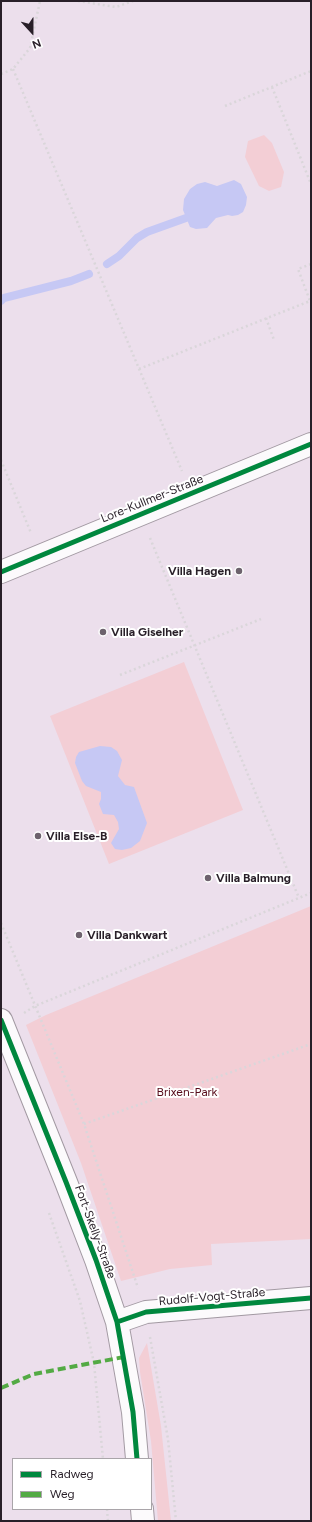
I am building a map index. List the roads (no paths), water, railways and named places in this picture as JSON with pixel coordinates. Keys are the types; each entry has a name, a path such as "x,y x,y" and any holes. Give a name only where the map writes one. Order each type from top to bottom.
{"street":[{"name":"Lore-Kullmer-Straße","path":"1,572 311,444"},
{"name":"Fort-Skelly-Straße","path":"1,1020 96,1260 117,1322 133,1412 137,1458"},
{"name":"Rudolf-Vogt-Straße","path":"117,1322 146,1312 311,1298"},
{"path":"142,1510 143,1521"}],"water":[{"path":"234,180 241,184 247,197 243,212 238,215 228,215 216,218 207,228 196,229 190,227 183,210 184,199 190,189 197,184 205,182 217,186"},
{"path":"100,746 111,747 117,751 122,760 118,776 125,785 134,787 147,823 140,841 131,848 122,850 115,849 111,843 119,829 118,822 114,815 103,814 99,804 101,792 86,786 82,781 75,763 79,752"}],"waterway":[{"path":"107,264 119,256 137,238 147,232 186,218"},
{"path":"1,301 4,298 71,281 89,274"}],"place":[{"name":"Villa Hagen","path":"239,571"},
{"name":"Villa Giselher","path":"103,632"},
{"name":"Villa Else-B","path":"38,836"},
{"name":"Villa Balmung","path":"208,878"},
{"name":"Villa Dankwart","path":"79,935"}],"park label":[{"name":"Brixen-Park","path":"187,1092"}]}
